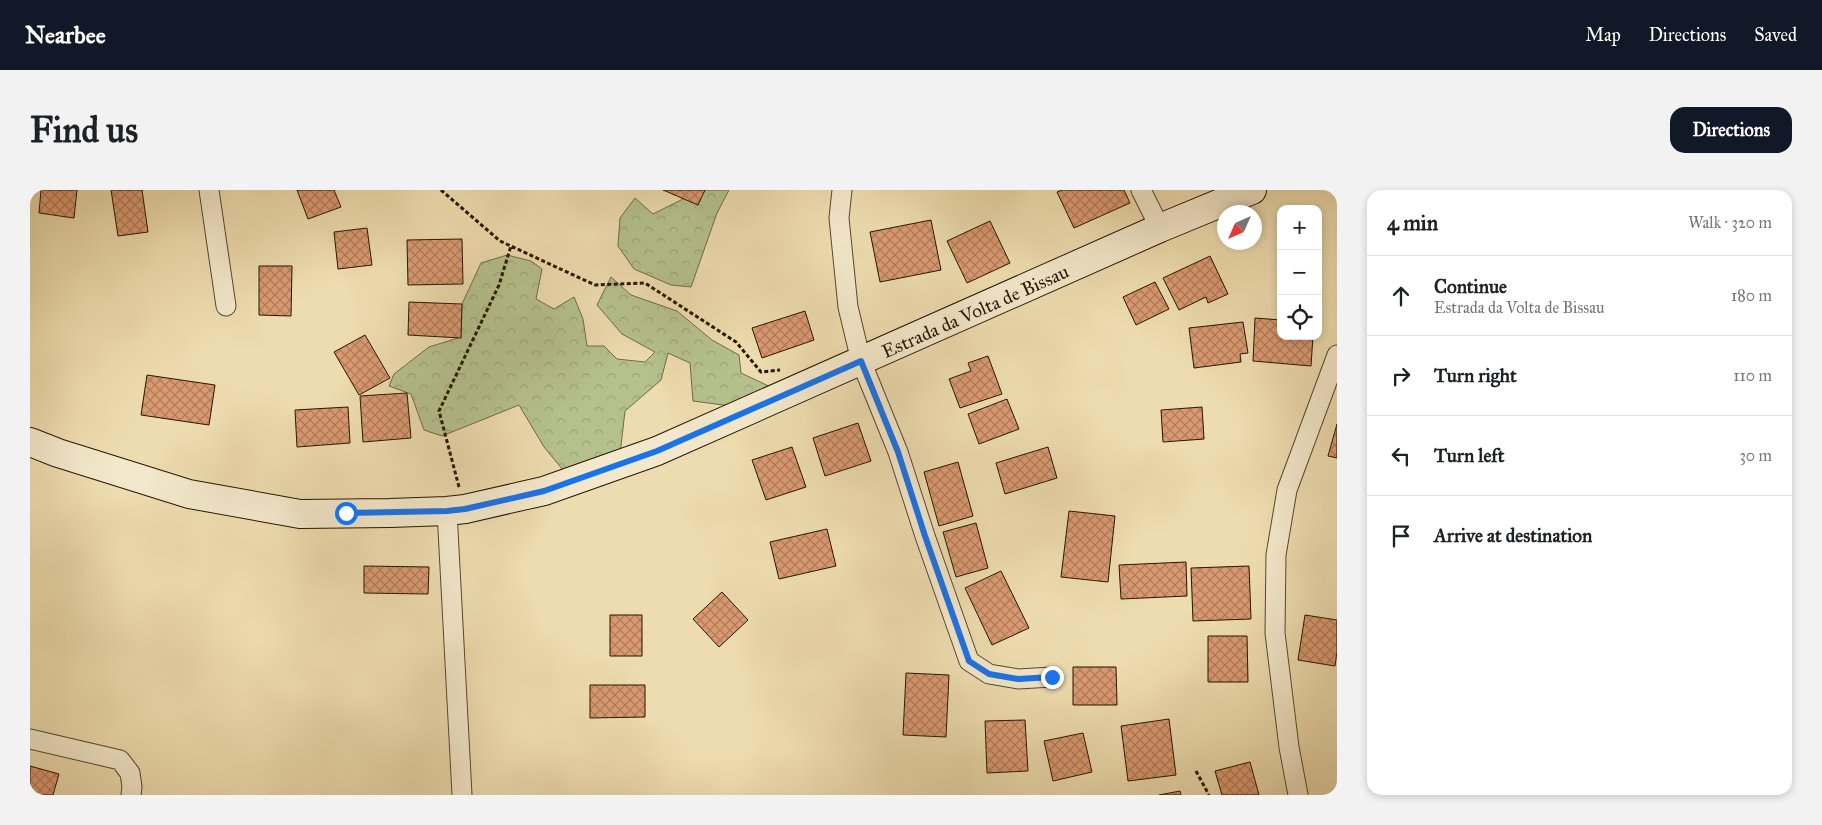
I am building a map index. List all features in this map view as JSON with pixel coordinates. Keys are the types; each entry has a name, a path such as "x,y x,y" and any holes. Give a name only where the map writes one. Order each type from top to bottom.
{"main road":[{"name":"Estrada da Volta de Bissau","path":"30,442 58,453 189,494 300,514 456,510 544,491 657,451 1160,228 1252,190"}],"street":[{"path":"209,190 226,306"},
{"path":"842,190 839,218 848,307 861,361 898,452 969,661 989,674 1018,679 1052,677"},
{"path":"1142,190 1160,228"},
{"path":"1298,795 1289,747 1275,633 1276,555 1287,490 1337,355"},
{"path":"456,510 462,795"},
{"path":"30,739 120,760 130,773 131,795"}],"path":[{"path":"441,190 500,241 595,285 645,283 736,342 761,372 780,369"},
{"path":"456,510 439,411 500,285 511,246"},
{"path":"1196,771 1209,795"}],"green space":[{"path":"693,190 729,190 717,213 691,287 671,285 634,269 618,246 620,218 635,198 653,214 683,199"},
{"path":"507,255 531,261 542,269 536,299 554,309 574,297 583,319 587,346 604,346 617,359 645,362 655,352 622,334 597,305 611,277 631,295 677,311 712,340 739,355 741,373 777,390 746,408 693,401 690,363 668,353 661,380 625,411 620,454 567,475 544,447 519,405 442,436 424,430 411,394 389,386 394,374 429,347 461,337 462,304 481,263"}],"building":[{"path":"41,190 77,190 74,218 39,213"},
{"path":"111,190 142,190 148,232 118,236"},
{"path":"297,190 334,190 341,207 308,219"},
{"path":"663,190 705,190 698,205"},
{"path":"1062,190 1124,190 1130,203 1074,228 1057,192"},
{"path":"931,220 941,270 880,282 870,232"},
{"path":"990,221 1010,263 967,283 947,241"},
{"path":"367,228 372,265 338,269 334,232"},
{"path":"462,239 463,284 408,285 407,240"},
{"path":"1210,256 1228,294 1208,303 1206,297 1179,310 1163,278"},
{"path":"259,266 292,266 291,316 259,315"},
{"path":"1155,282 1169,309 1136,325 1123,297"},
{"path":"409,302 462,304 461,338 408,335"},
{"path":"805,311 814,340 762,358 752,328"},
{"path":"1255,318 1277,320 1277,340 1313,340 1311,366 1253,361"},
{"path":"1243,322 1248,353 1240,354 1241,362 1194,368 1189,328"},
{"path":"365,335 390,378 359,395 334,352"},
{"path":"988,356 1002,394 960,408 949,379 971,371 968,363"},
{"path":"147,375 215,385 209,425 141,415"},
{"path":"407,393 411,438 363,442 360,396"},
{"path":"1007,399 1019,429 979,444 968,414"},
{"path":"348,407 350,443 297,447 295,410"},
{"path":"1202,407 1204,439 1163,442 1161,410"},
{"path":"858,423 871,461 825,476 813,438"},
{"path":"1337,424 1337,458 1328,456"},
{"path":"792,447 806,487 766,500 752,460"},
{"path":"1048,447 1057,478 1005,494 996,463"},
{"path":"958,462 973,516 939,526 924,472"},
{"path":"1069,511 1115,516 1108,582 1061,577"},
{"path":"976,523 988,568 956,577 943,532"},
{"path":"827,529 836,566 779,579 770,542"},
{"path":"1186,562 1187,596 1121,599 1119,565"},
{"path":"364,566 429,567 428,594 364,593"},
{"path":"1249,566 1251,619 1193,621 1191,568"},
{"path":"1001,571 1029,628 992,645 965,588"},
{"path":"722,592 748,620 719,647 693,619"},
{"path":"610,615 642,615 642,656 610,656"},
{"path":"1305,615 1337,620 1335,666 1298,660"},
{"path":"1208,636 1247,636 1248,682 1208,682"},
{"path":"1073,667 1116,667 1117,705 1073,705"},
{"path":"906,673 949,675 946,737 903,735"},
{"path":"590,685 645,685 645,717 590,718"},
{"path":"1169,719 1176,775 1128,781 1121,726"},
{"path":"1025,720 1028,771 987,773 985,721"},
{"path":"1083,733 1092,772 1053,781 1044,741"},
{"path":"1250,762 1259,795 1222,795 1215,771"},
{"path":"30,766 59,774 53,795 30,795"},
{"path":"1180,791 1181,795 1159,795"}],"route":[{"path":"346,513 447,511 465,509 544,491 657,451 861,361 898,452 969,661 989,674 1018,679 1052,677"}]}
